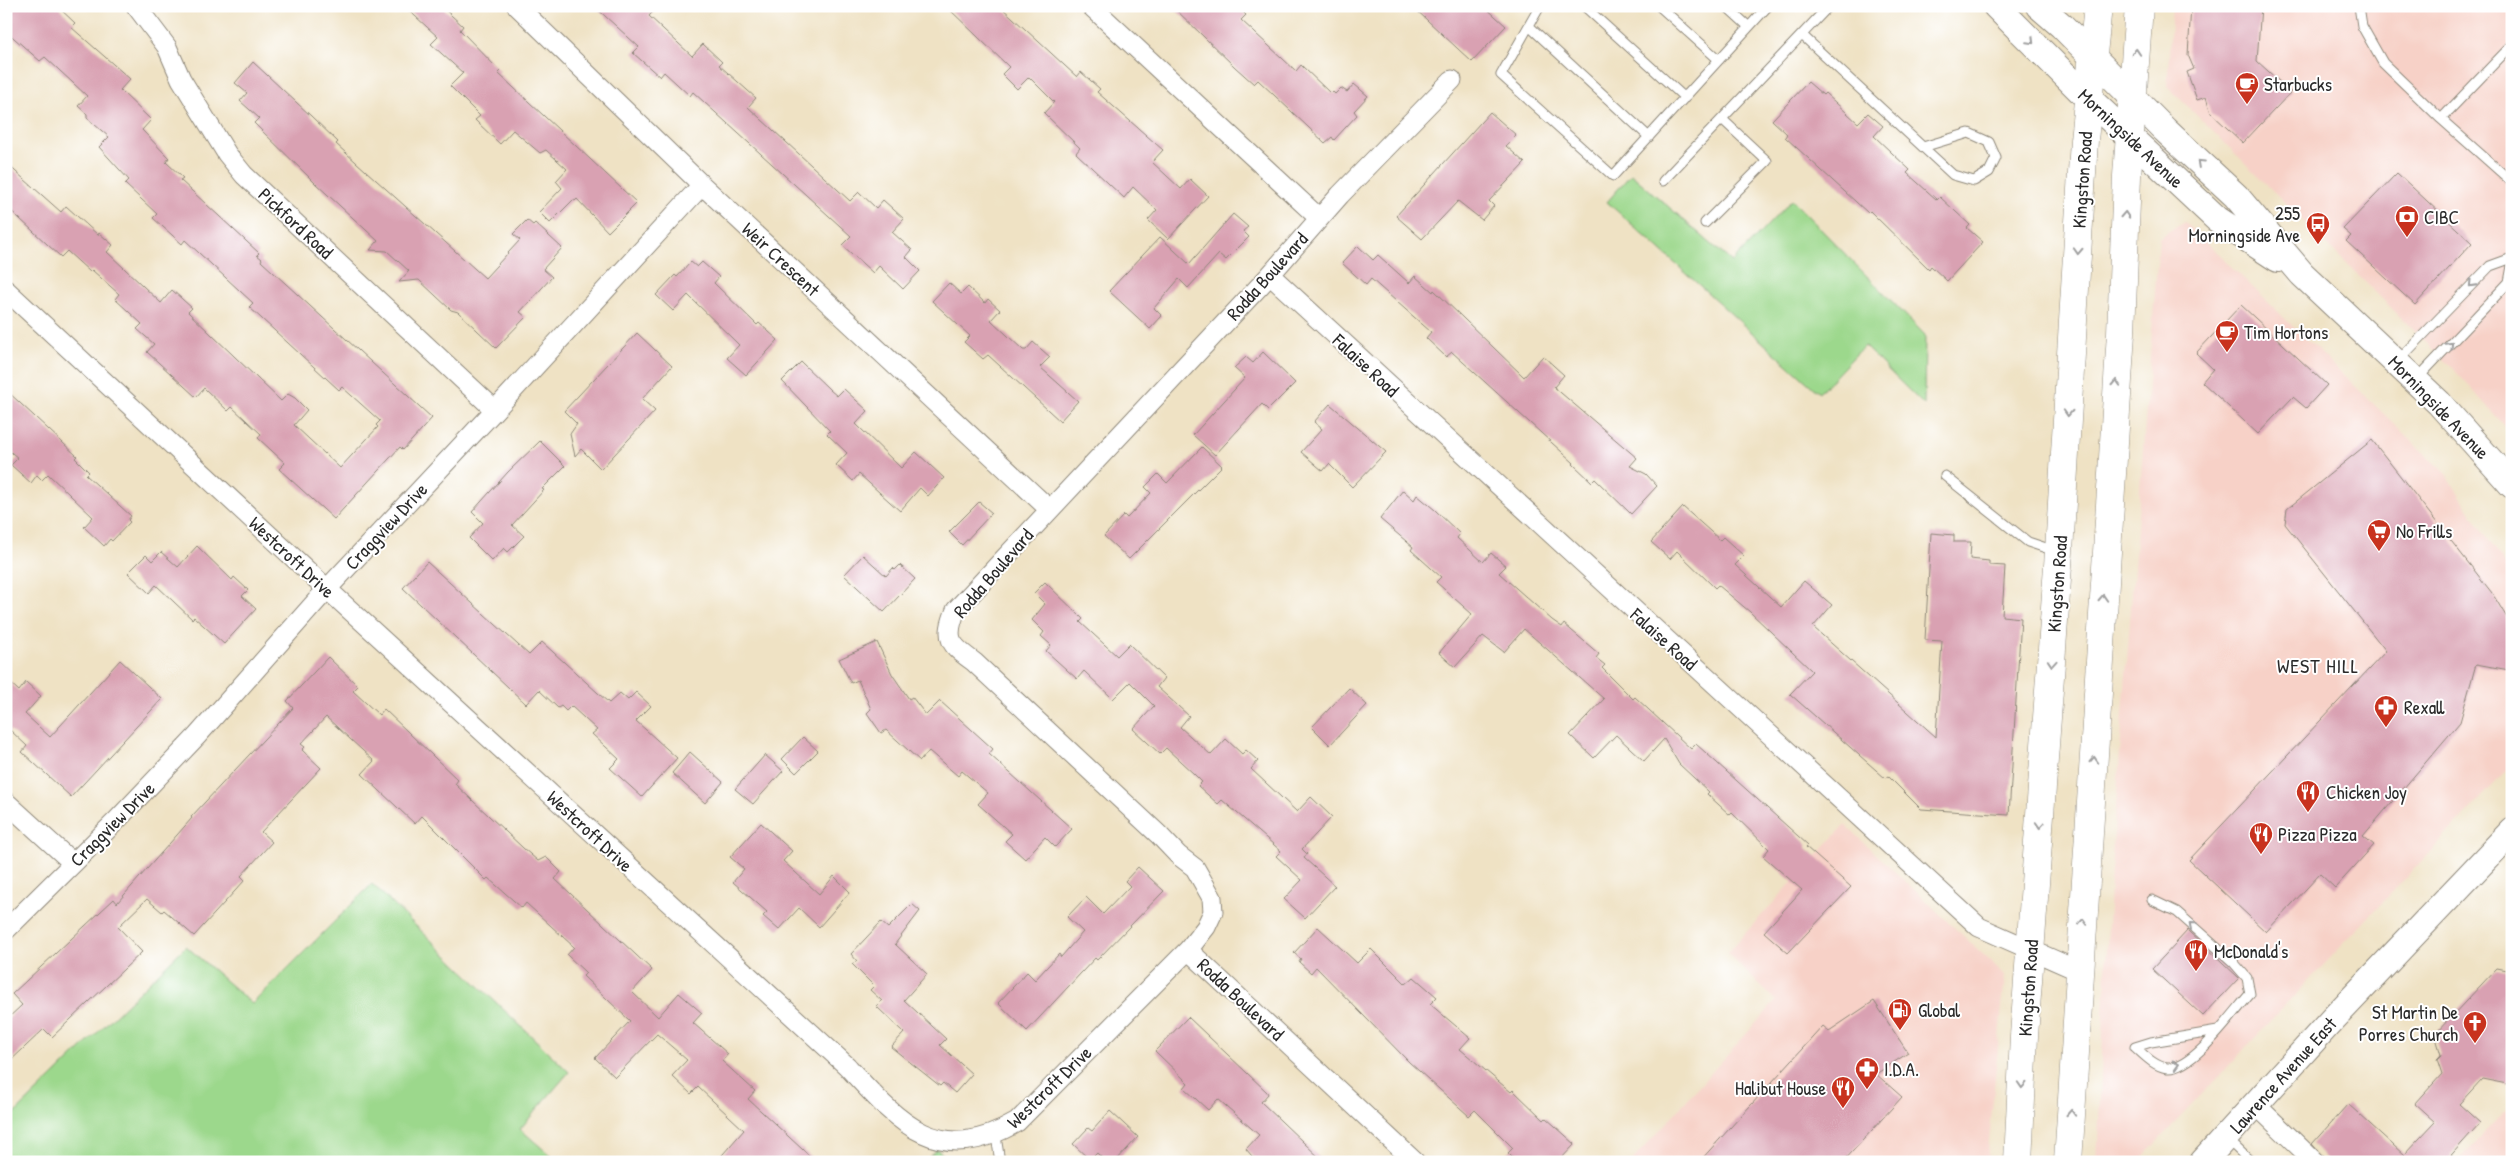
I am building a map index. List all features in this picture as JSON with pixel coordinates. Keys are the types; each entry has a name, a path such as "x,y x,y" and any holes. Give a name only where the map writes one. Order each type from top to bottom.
{"main road":[{"name":"Morningside Avenue","path":"1996,6 2088,98 2130,135 2217,219 2302,274"},
{"name":"Morningside Avenue","path":"2038,6 2236,196 2302,274 2440,403 2511,485"},
{"name":"Kingston Road","path":"2018,1162 2060,552 2088,98 2098,6"},
{"path":"2068,1162 2121,333 2132,97 2139,6"},
{"name":"Lawrence Avenue East","path":"2203,1162 2332,1020 2510,830"}],"street":[{"name":"Pickford Road","path":"136,6 167,47 181,79 227,154 244,176 496,410"},
{"name":"Weir Crescent","path":"517,6 702,185 1049,509"},
{"path":"1090,6 1319,218"},
{"name":"Rodda Boulevard","path":"1415,1162 1188,950 1206,927 1213,912 1212,898 1195,868 1178,856 1158,834 974,662 956,650 948,636 956,610 1270,275 1319,218 1452,80"},
{"name":"Craggview Drive","path":"6,930 197,736 327,589 496,410 702,185"},
{"name":"Falaise Road","path":"1270,275 1979,927 2079,971"},
{"name":"Westcroft Drive","path":"6,290 327,589 839,1060 904,1125 935,1141 951,1144 969,1144 996,1136 1017,1122 1188,950"},
{"path":"6,802 73,863"},
{"path":"2256,1105 2315,1162"}],"lane":[{"path":"1540,6 1501,75 1613,176 1768,6"},
{"path":"1584,6 1685,98"},
{"path":"1659,6 1719,60"},
{"path":"1726,6 1749,27"},
{"path":"1663,181 1829,6"},
{"path":"2359,6 2362,26 2383,63 2441,119 2512,182"},
{"path":"1529,26 1649,137"},
{"path":"1802,35 1953,175 1974,181 1989,172 1996,158 1989,142 1969,133 1923,147"},
{"path":"2441,119 2512,44"},
{"path":"1705,223 1767,161 1722,118"},
{"path":"2397,362 2490,266 2512,258"},
{"path":"2416,380 2509,282 2512,266"},
{"path":"1946,476 2028,542 2060,552"},
{"path":"2152,900 2177,912 2234,963 2247,978 2250,994 2219,1031 2188,1062 2168,1068 2154,1064 2135,1046 2219,1031"},
{"path":"996,1136 1000,1162"},
{"path":"2225,1138 2251,1162"}],"shaded area":[{"path":"2172,6 2512,6 2512,434 2458,374 2167,86"},
{"path":"2184,221 2446,474 2512,575 2512,765 2138,1162 2097,1162 2110,885 2159,238"},
{"path":"1845,825 2005,975 1987,1162 1631,1162 1776,1001 1727,953"},
{"path":"2512,1104 2512,1162 2458,1162"}],"green space":[{"path":"1631,174 1732,262 1792,200 1925,335 1924,405 1864,346 1819,393 1607,202"},
{"path":"372,884 569,1072 520,1129 558,1162 6,1162 6,1122 186,946 252,1004"},
{"path":"937,1149 951,1162 925,1162"}],"building":[{"path":"6,6 57,6 75,23 71,27 130,79 120,90 151,120 142,130 169,158 166,162 183,178 180,180 259,253 257,255 262,259 261,261 432,418 403,450 400,447 334,519 279,469 285,463 258,438 261,434 232,407 228,411 204,388 196,397 147,352 154,344 137,329 142,324 115,299 119,294 92,270 90,272 67,251 61,257 6,206 6,163 61,212 66,206 98,235 99,233 113,245 107,252 161,303 172,290 192,308 188,312 281,401 288,394 295,398 307,410 294,425 340,468 378,427 376,425 380,421 342,387 339,390 249,307 253,303 185,240 182,244 153,218 157,214 125,184 129,180 99,147 109,137 87,118 87,114 78,106 87,96 45,57 40,61 6,31"},
{"path":"404,6 441,6 463,26 460,30 500,71 498,73 637,203 608,232 577,199 573,200 550,223 539,212 562,188 556,181 567,169 546,150 540,153 513,130 500,144 475,120 480,116 450,86 463,73 431,44 438,37"},
{"path":"594,6 658,6 649,16 692,56 703,44 722,62 719,65 756,98 748,107 850,201 859,192 876,208 883,200 904,219 892,232 912,250 906,257 920,271 903,289 879,266 873,273 842,245 851,236 693,92 690,96 664,72 660,77 633,53 639,47"},
{"path":"946,6 1000,6 1077,77 1081,72 1100,89 1097,92 1163,150 1152,162 1181,189 1190,179 1208,196 1168,239 1148,220 1157,210 1133,187 1124,198 1076,153 1080,148 1044,113 1054,102 1029,77 1017,89 1002,74 1009,67"},
{"path":"1172,6 1237,6 1246,15 1241,20 1296,71 1301,65 1331,94 1333,92 1335,94 1341,88 1347,92 1354,84 1368,96 1354,111 1357,115 1334,140 1332,137 1325,143 1258,80 1254,84 1235,67"},
{"path":"1412,6 1484,6 1506,26 1472,62"},
{"path":"2191,6 2261,6 2257,61 2291,92 2243,143 2211,113 2206,97 2197,100 2187,72 2194,69 2188,55"},
{"path":"253,62 338,142 336,144 485,278 520,240 513,234 527,220 533,225 535,223 562,248 543,269 552,277 520,312 526,317 496,348 458,312 451,310 419,280 399,282 409,271 387,251 370,250 378,241 254,123 259,118 240,101 247,93 235,83"},
{"path":"1808,82 1823,95 1825,93 1858,123 1868,113 1883,126 1874,136 1910,170 1907,173 1937,200 1940,197 1970,225 1967,228 1983,242 1947,281 1931,266 1929,269 1870,211 1868,213 1785,137 1787,134 1772,120"},
{"path":"1490,112 1516,135 1506,146 1525,163 1489,201 1494,206 1482,220 1458,201 1422,239 1396,216"},
{"name":"CIBC","path":"2397,173 2472,243 2415,305 2346,241 2351,236 2343,229"},
{"path":"1233,214 1248,227 1243,231 1249,237 1226,260 1219,254 1188,288 1179,279 1154,308 1162,316 1150,329 1109,291 1160,237 1189,264"},
{"path":"1358,246 1373,260 1378,255 1409,283 1415,276 1433,292 1434,290 1524,377 1543,356 1564,375 1554,387 1637,458 1630,466 1646,474 1657,486 1631,514 1595,479 1592,482 1574,463 1452,352 1446,357 1426,338 1431,332 1371,279 1366,285 1342,263"},
{"path":"691,262 697,267 702,262 719,277 714,283 757,325 759,323 778,340 746,375 727,358 739,345 688,295 673,311 656,295 675,275 677,277"},
{"path":"949,283 961,294 968,287 985,303 988,299 1000,310 991,320 1023,350 1026,350 1033,342 1050,357 1040,367 1078,401 1060,421 988,355 983,359 964,342 970,336 932,301"},
{"path":"2241,305 2327,385 2306,408 2293,397 2258,434 2202,382 2213,369 2196,353"},
{"path":"637,333 672,366 642,399 655,411 601,469 581,449 575,456 570,434 577,424 564,411"},
{"path":"1263,352 1295,383 1268,410 1262,404 1215,455 1193,435 1245,378 1234,368 1246,357 1253,363"},
{"path":"801,362 837,396 844,389 868,411 856,424 901,468 916,452 944,478 928,496 920,488 900,511 859,474 853,481 836,465 847,453 827,434 830,431 782,381"},
{"path":"6,390 77,456 75,458 89,472 86,475 131,516 128,520 130,522 112,541 110,539 104,546 84,527 93,517 48,474 42,480 37,475 31,483 11,465 18,458 6,448"},
{"path":"1330,404 1386,452 1352,487 1329,464 1323,471 1301,452 1322,429 1314,422"},
{"path":"2372,440 2492,593 2512,626 2509,670 2476,664 2460,722 2363,836 2374,845 2335,888 2320,874 2266,932 2189,860 2386,651 2285,524 2287,509"},
{"path":"540,441 565,466 542,489 544,490 512,525 524,536 508,552 504,548 492,561 469,538 483,523 472,512 508,472"},
{"path":"1202,447 1222,466 1129,559 1104,536 1124,515 1127,518 1151,493 1145,487 1158,474 1167,483"},
{"path":"1403,490 1414,500 1417,495 1435,510 1460,534 1457,538 1483,562 1491,553 1506,566 1499,573 1552,620 1562,627 1564,624 1599,654 1596,658 1605,665 1602,668 1633,699 1635,697 1691,749 1696,744 1808,845 1806,847 1851,887 1788,953 1764,932 1802,890 1763,856 1769,849 1732,813 1730,815 1707,794 1709,792 1679,764 1664,739 1644,761 1616,735 1594,758 1570,735 1604,699 1524,629 1504,652 1483,636 1455,667 1439,653 1472,614 1436,582 1441,577 1411,550 1413,547 1380,519"},
{"path":"979,502 992,513 962,545 949,532"},
{"path":"1683,507 1720,540 1723,537 1744,556 1735,565 1781,607 1804,581 1832,605 1813,627 1936,737 1942,641 1925,640 1931,533 1954,535 1954,542 1971,542 1970,559 1989,561 1989,565 2005,566 2002,616 2021,618 2009,815 1921,809 1888,776 1885,778 1790,694 1812,671 1750,612 1718,585 1715,588 1677,551 1670,559 1651,542"},
{"path":"197,546 232,580 234,577 248,590 242,596 256,609 224,644 194,617 192,619 156,585 149,593 128,573 146,555 152,561 161,552 178,567"},
{"path":"863,555 886,576 893,568 895,570 900,565 915,579 884,612 844,575"},
{"path":"427,562 529,655 542,642 609,703 620,693 628,700 636,692 651,706 636,721 677,758 642,797 610,768 619,759 592,734 597,730 571,706 566,711 561,706 558,708 539,690 526,704 403,588"},
{"path":"1045,582 1083,619 1080,622 1117,656 1129,644 1164,678 1157,687 1189,716 1180,727 1211,755 1226,739 1242,754 1246,750 1258,761 1251,769 1297,812 1311,797 1332,817 1302,849 1307,854 1304,858 1335,886 1305,918 1284,899 1302,880 1276,856 1281,851 1222,800 1218,804 1198,786 1202,782 1166,748 1160,754 1133,729 1154,706 1130,682 1113,699 1084,671 1077,679 1046,651 1051,645 1041,636 1044,632 1032,620 1045,604 1034,593"},
{"path":"877,642 892,674 909,699 912,697 926,715 940,701 993,749 989,754 1072,829 1055,847 1045,837 1025,859 1005,841 1012,834 978,804 988,793 962,771 958,776 929,751 920,761 886,730 881,733 867,713 871,709 858,680 851,683 839,659"},
{"path":"328,657 358,686 353,691 379,715 384,709 458,780 455,784 523,848 538,861 546,857 561,872 555,879 652,970 632,992 658,1017 679,993 702,1013 693,1023 728,1054 722,1061 755,1091 748,1099 816,1162 716,1162 744,1130 698,1087 691,1094 672,1076 687,1060 657,1034 615,1077 595,1058 630,1021 583,976 586,973 567,955 574,947 526,903 522,908 488,878 486,880 422,816 415,824 362,774 374,761 326,717 301,744 305,747 302,750 321,768 261,832 272,842 241,876 245,880 194,936 164,910 162,912 147,899 118,927 142,952 52,1037 44,1029 6,1065 6,1020 22,1005 12,994 114,899 117,903 191,817 293,708 287,701"},
{"path":"120,660 162,699 71,797 22,752 27,746 10,730 6,734 6,679 19,691 26,682 41,696 25,714 50,737"},
{"path":"1349,688 1367,705 1330,745 1312,727"},
{"path":"803,737 818,751 796,773 782,759"},
{"path":"690,752 723,782 705,803 672,773"},
{"path":"765,755 783,771 753,804 735,789"},
{"path":"761,823 792,851 783,861 819,894 834,876 850,892 819,927 799,908 779,930 763,916 767,912 733,882 744,869 730,857"},
{"path":"1138,867 1164,891 1097,960 1095,958 1027,1031 998,1003 1027,972 1035,980 1059,954 1061,957 1083,932 1067,917 1086,897 1103,914 1130,886 1125,881"},
{"path":"912,904 920,911 895,944 927,974 904,1000 946,1039 940,1045 972,1074 955,1093 943,1083 940,1086 891,1047 904,1033 876,1006 882,1001 870,990 874,986 852,964 857,961 851,954 881,922 888,928"},
{"path":"1318,927 1357,963 1371,949 1406,984 1414,977 1437,997 1430,1004 1470,1038 1460,1049 1511,1092 1513,1090 1544,1120 1546,1118 1575,1144 1558,1162 1517,1162 1508,1153 1513,1148 1475,1110 1469,1116 1409,1062 1316,967 1311,973 1299,962 1301,959 1294,953"},
{"name":"McDonald's","path":"2188,930 2239,978 2203,1016 2152,969"},
{"path":"2497,968 2512,971 2512,1085 2482,1079 2459,1104 2480,1123 2445,1162 2328,1162 2312,1144 2348,1104 2404,1155 2435,1122 2415,1104 2442,1074 2437,1059 2441,1055 2435,1034"},
{"path":"1874,1001 1908,1053 1876,1074 1902,1097 1843,1162 1699,1162 1823,1026 1829,1031"},
{"path":"1188,1017 1267,1092 1268,1094 1261,1102 1324,1162 1257,1162 1246,1149 1259,1135 1218,1099 1208,1110 1184,1088 1188,1083 1155,1051"},
{"path":"1110,1111 1138,1137 1115,1162 1106,1162 1097,1153 1090,1160 1073,1144 1088,1128 1092,1131"}],"place":[{"name":"Starbucks","path":"2247,105"},
{"name":"CIBC","path":"2407,238"},
{"name":"255 Morningside Ave","path":"2318,245"},
{"name":"Tim Hortons","path":"2227,353"},
{"name":"No Frills","path":"2379,552"},
{"name":"Rexall","path":"2386,728"},
{"name":"Chicken Joy","path":"2308,813"},
{"name":"Pizza Pizza","path":"2261,855"},
{"name":"McDonald's","path":"2196,972"},
{"name":"Global","path":"1900,1031"},
{"name":"St Martin De Porres Church","path":"2475,1044"},
{"name":"I.D.A.","path":"1867,1090"},
{"name":"Halibut House","path":"1843,1109"}],"district":[{"name":"WEST HILL","path":"2318,666"}]}
